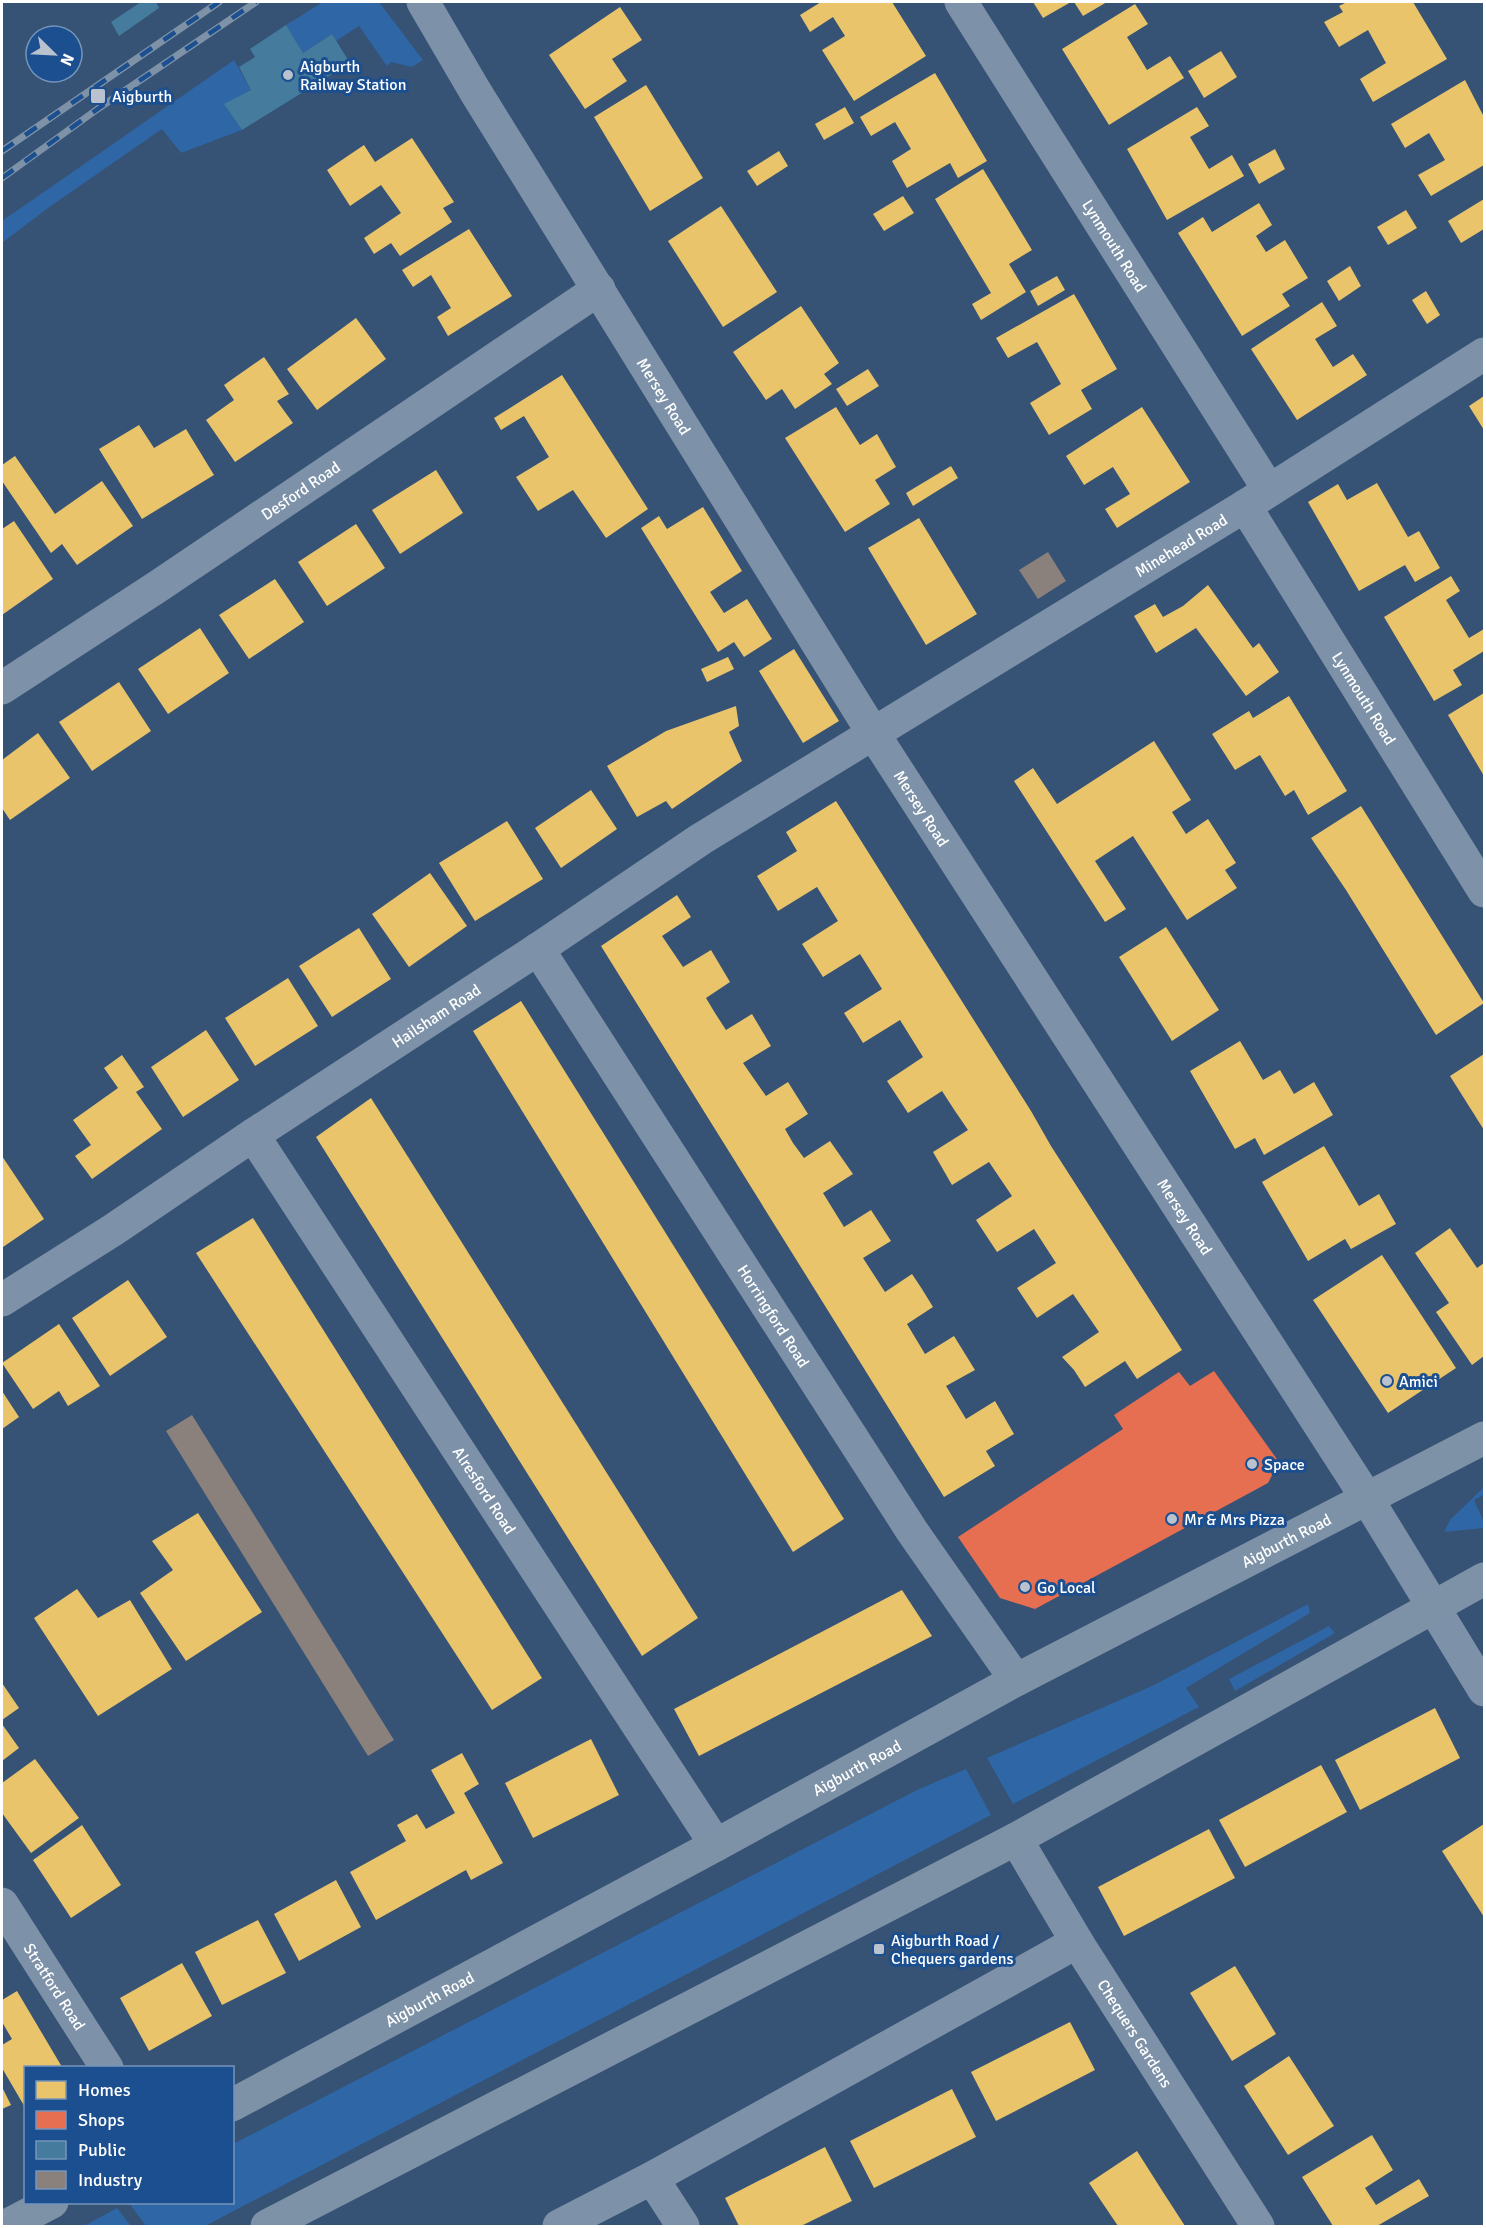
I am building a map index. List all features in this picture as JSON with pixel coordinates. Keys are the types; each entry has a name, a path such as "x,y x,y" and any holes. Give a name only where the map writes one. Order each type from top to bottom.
{"highway":[{"name":"Aigburth Road","path":"234,2104 716,1845 1016,1680 1485,1438"},
{"path":"267,2226 1016,1839 1485,1579"},
{"path":"6,2226 48,2204"}],"street":[{"name":"Mersey Road","path":"423,2 475,91 873,733 1368,1500 1485,1690"},
{"name":"Lynmouth Road","path":"961,2 1257,498 1485,891"},
{"name":"Desford Road","path":"2,688 599,290"},
{"name":"Minehead Road","path":"873,733 1257,498 1485,354"},
{"name":"Hailsham Road","path":"2,1300 113,1230 701,839 873,733"},
{"name":"Horringford Road","path":"538,949 912,1531 1016,1680"},
{"name":"Alresford Road","path":"253,1135 716,1845"},
{"name":"Chequers Gardens","path":"1016,1839 1077,1942 1258,2226"},
{"name":"Stratford Road","path":"2,1904 106,2066"},
{"path":"559,2226 652,2178 1077,1942"},
{"path":"652,2178 683,2226"}],"shaded area":[{"path":"323,2 379,2 423,60 412,67 391,62 387,66 359,26 336,41 332,34 303,53 286,25"},
{"path":"234,60 251,90 225,105 242,130 181,153 162,129 48,208 2,243 2,221"},
{"path":"1484,1487 1484,1495 1474,1500 1484,1522 1484,1528 1444,1532 1450,1520"},
{"path":"1308,1604 1310,1613 1186,1688 1199,1707 1013,1804 987,1758 1152,1686"},
{"path":"1329,1626 1335,1633 1235,1691 1229,1679"},
{"path":"966,1769 991,1815 205,2226 146,2226 130,2204 234,2204 234,2143 917,1790"},
{"path":"117,2208 131,2226 84,2226"}],"building: Homes":[{"path":"821,2 892,2 926,56 854,101 822,50 845,36 833,17 810,32 800,15"},
{"path":"1033,2 1071,2 1043,18"},
{"path":"1074,2 1107,2 1083,16"},
{"path":"1347,2 1413,2 1447,59 1373,102 1360,79 1386,63 1368,30 1339,47 1324,22 1343,12 1339,6"},
{"path":"1135,4 1148,24 1127,37 1147,70 1170,56 1184,78 1109,125 1062,49"},
{"path":"620,7 642,40 612,59 627,81 585,109 549,55"},
{"path":"1221,51 1237,77 1204,98 1188,71"},
{"path":"935,73 987,161 958,178 950,163 907,188 892,161 911,149 895,122 871,136 860,117"},
{"path":"1465,80 1484,117 1484,165 1431,196 1418,175 1445,160 1429,133 1405,148 1391,124"},
{"path":"646,85 703,178 650,211 594,117"},
{"path":"845,107 854,123 824,140 815,124"},
{"path":"1197,107 1209,126 1190,137 1209,169 1232,155 1244,176 1167,220 1127,149"},
{"path":"412,138 454,202 443,208 452,222 400,256 391,243 374,254 364,238 401,213 381,185 350,206 327,170 364,145 375,162"},
{"path":"1275,149 1285,169 1259,184 1248,164"},
{"path":"779,151 788,166 757,186 747,171"},
{"path":"983,169 1032,250 1009,264 1026,292 981,320 972,304 991,293 935,199"},
{"path":"903,196 914,213 884,231 873,214"},
{"path":"1484,199 1484,229 1461,243 1448,221"},
{"path":"1259,203 1272,225 1256,236 1266,252 1285,240 1308,278 1282,294 1290,306 1242,336 1178,233 1203,217 1212,232"},
{"path":"721,206 777,292 723,327 668,241"},
{"path":"1406,210 1417,228 1388,245 1377,227"},
{"path":"469,229 512,296 448,336 437,317 451,308 431,275 413,287 402,270"},
{"path":"1350,266 1361,286 1339,301 1327,281"},
{"path":"1057,276 1065,290 1038,306 1030,291"},
{"path":"1426,291 1440,315 1427,324 1412,300"},
{"path":"1074,294 1117,369 1081,390 1092,409 1049,435 1030,403 1061,384 1037,342 1008,358 996,338"},
{"path":"1322,302 1337,326 1315,339 1333,367 1353,354 1367,375 1297,420 1251,349"},
{"path":"801,306 839,363 824,374 832,384 795,409 782,389 766,400 733,352"},
{"path":"356,318 386,359 317,410 287,369"},
{"path":"264,357 289,394 277,401 293,423 235,462 206,420 234,400 224,385"},
{"path":"868,369 879,386 847,406 836,389"},
{"path":"562,375 648,509 606,538 573,490 538,511 516,477 549,457 524,416 501,430 494,418"},
{"path":"1484,396 1484,430 1469,406"},
{"path":"836,407 860,445 877,434 896,467 875,480 890,504 845,532 785,438"},
{"path":"1142,407 1190,482 1117,528 1105,509 1130,494 1113,467 1084,485 1066,456"},
{"path":"139,425 154,448 186,429 214,475 142,519 99,449"},
{"path":"15,456 55,514 102,481 133,526 77,565 62,544 51,553 2,481 2,465"},
{"path":"951,466 958,478 913,506 906,493"},
{"path":"436,470 463,513 400,554 372,510"},
{"path":"1377,483 1408,537 1419,531 1440,568 1415,582 1405,565 1359,591 1308,502 1338,484 1347,500"},
{"path":"703,507 742,571 710,592 724,613 747,599 772,639 744,657 734,642 718,652 641,528 659,516 667,529"},
{"path":"919,518 977,614 926,645 868,548"},
{"path":"14,521 53,579 2,615 2,529"},
{"path":"356,524 385,568 327,606 298,562"},
{"path":"1451,576 1460,591 1446,600 1469,638 1484,629 1484,651 1453,670 1462,685 1434,701 1384,617"},
{"path":"275,579 304,622 249,659 219,615"},
{"path":"1208,585 1253,648 1259,643 1279,672 1246,696 1196,628 1156,653 1134,616 1155,604 1163,617 1183,606"},
{"path":"200,628 229,673 168,714 138,669"},
{"path":"794,649 839,721 803,743 759,671"},
{"path":"728,657 734,669 707,682 701,669"},
{"path":"119,682 151,731 92,771 59,722"},
{"path":"1484,693 1484,776 1448,715"},
{"path":"1289,696 1347,791 1308,815 1294,790 1285,796 1260,755 1235,770 1212,734 1249,711 1253,718"},
{"path":"736,706 739,726 729,732 742,761 672,809 666,801 637,817 607,766 666,731"},
{"path":"38,733 70,778 10,820 2,808 2,760"},
{"path":"1154,741 1191,800 1172,812 1186,834 1208,819 1236,863 1225,870 1237,888 1187,920 1133,836 1095,861 1126,909 1105,922 1014,781 1033,768 1057,804"},
{"path":"591,790 617,829 561,868 535,828"},
{"path":"836,801 1051,1146 1182,1350 1137,1379 1125,1361 1085,1387 1062,1357 1099,1332 1073,1294 1037,1318 1017,1288 1056,1263 1034,1229 997,1252 976,1220 1012,1196 989,1162 952,1185 933,1152 968,1130 942,1091 908,1113 887,1081 923,1057 900,1020 863,1043 844,1013 882,989 860,954 823,977 802,944 838,921 817,887 778,911 757,876 797,851 786,832"},
{"path":"1361,806 1484,1003 1436,1035 1311,838"},
{"path":"507,821 543,879 475,921 439,863"},
{"path":"430,873 467,926 409,967 372,914"},
{"path":"677,895 691,917 662,936 683,967 711,950 730,982 706,998 715,1013 726,1030 752,1014 771,1046 743,1063 766,1096 788,1082 808,1114 785,1129 793,1143 804,1158 830,1141 853,1174 823,1193 844,1227 871,1210 891,1241 863,1258 885,1292 912,1274 933,1307 907,1324 925,1354 954,1336 975,1370 946,1386 966,1419 995,1401 1014,1434 986,1451 995,1466 944,1497 601,946"},
{"path":"1166,927 1219,1010 1172,1041 1119,957"},
{"path":"359,928 391,979 332,1017 299,966"},
{"path":"288,978 318,1026 255,1066 225,1018"},
{"path":"521,1001 844,1519 793,1552 473,1031"},
{"path":"206,1030 239,1080 183,1117 151,1067"},
{"path":"1240,1041 1263,1080 1280,1070 1294,1094 1314,1082 1333,1115 1264,1155 1255,1138 1235,1149 1190,1071"},
{"path":"1484,1054 1484,1130 1450,1076"},
{"path":"122,1055 144,1087 136,1092 162,1129 92,1179 75,1156 91,1145 73,1120 118,1088 104,1068"},
{"path":"371,1098 698,1618 642,1656 316,1137"},
{"path":"1324,1146 1359,1206 1379,1194 1396,1224 1351,1249 1345,1239 1308,1261 1262,1182"},
{"path":"2,1156 44,1219 3,1247 2,1245"},
{"path":"253,1218 542,1678 492,1710 196,1253"},
{"path":"1450,1228 1477,1268 1484,1263 1484,1356 1472,1365 1436,1312 1449,1303 1415,1253"},
{"path":"1382,1255 1456,1368 1388,1413 1313,1300"},
{"path":"128,1280 167,1337 110,1376 72,1318"},
{"path":"59,1324 100,1386 68,1406 59,1391 33,1409 2,1363"},
{"path":"2,1391 19,1417 2,1429"},
{"path":"198,1513 262,1612 186,1661 140,1593 173,1570 152,1541"},
{"path":"77,1589 98,1618 130,1600 172,1669 98,1716 34,1618"},
{"path":"902,1590 932,1636 699,1756 674,1709"},
{"path":"2,1683 19,1708 2,1720"},
{"path":"1435,1708 1460,1758 1360,1810 1335,1760"},
{"path":"2,1724 19,1748 2,1761"},
{"path":"591,1739 619,1795 533,1838 505,1783"},
{"path":"462,1753 479,1784 464,1793 503,1863 471,1880 466,1870 376,1920 350,1872 406,1841 397,1825 417,1814 426,1829 455,1813 431,1770"},
{"path":"35,1759 79,1818 31,1853 2,1813 2,1783"},
{"path":"1321,1765 1347,1812 1245,1867 1219,1820"},
{"path":"1484,1824 1484,1917 1442,1851"},
{"path":"82,1825 121,1885 71,1918 33,1860"},
{"path":"1209,1829 1235,1878 1124,1936 1098,1887"},
{"path":"336,1880 361,1927 299,1961 274,1914"},
{"path":"258,1920 286,1973 222,2005 195,1952"},
{"path":"182,1963 212,2016 149,2051 120,1998"},
{"path":"1235,1966 1276,2034 1232,2061 1190,1993"},
{"path":"17,1991 61,2066 24,2066 24,2106 2,2068 2,2045 12,2039 2,2022 2,2000"},
{"path":"1070,2022 1095,2070 996,2121 971,2072"},
{"path":"1289,2056 1334,2126 1288,2155 1244,2086"},
{"path":"2,2087 11,2105 2,2109"},
{"path":"952,2089 976,2137 874,2188 850,2141"},
{"path":"1372,2135 1393,2170 1365,2188 1376,2205 1419,2179 1429,2196 1377,2226 1333,2226 1302,2177"},
{"path":"825,2147 852,2201 801,2226 739,2226 725,2198"},
{"path":"1137,2151 1185,2226 1118,2226 1089,2183"}],"building: Shops":[{"path":"1214,1371 1279,1462 1268,1483 1035,1609 1000,1598 958,1537 1123,1429 1114,1415 1179,1372 1190,1386"}],"building: Public":[{"path":"141,2 156,2 159,8 119,36 111,22"},
{"name":"Aigburth Railway Station","path":"286,25 303,53 332,34 350,63 242,130 224,104 251,90 239,67 255,57 250,49"}],"building: Industry":[{"path":"1048,552 1066,581 1038,599 1019,570"},
{"path":"192,1415 394,1740 368,1756 166,1431"}],"railway":[{"path":"2,151 219,2"},
{"path":"2,178 99,108 256,2"}],"place":[{"name":"Aigburth Railway Station","path":"288,75"},
{"name":"Aigburth","path":"98,96"},
{"name":"Amici","path":"1387,1381"},
{"name":"Space","path":"1252,1464"},
{"name":"Mr & Mrs Pizza","path":"1172,1519"},
{"name":"Go Local","path":"1025,1587"},
{"name":"Aigburth Road / Chequers gardens","path":"879,1949"}]}
